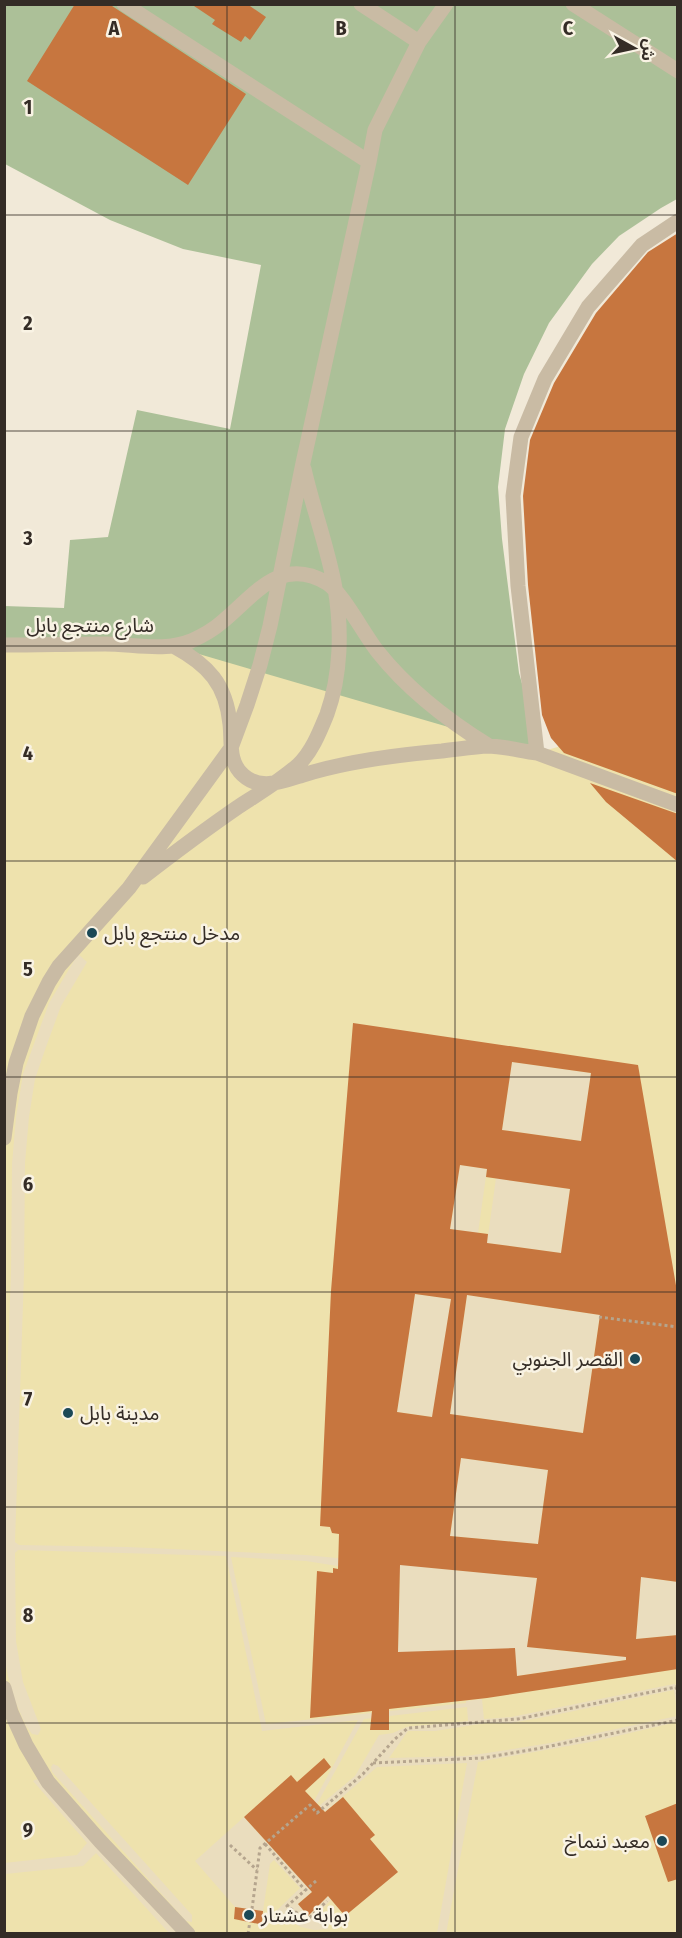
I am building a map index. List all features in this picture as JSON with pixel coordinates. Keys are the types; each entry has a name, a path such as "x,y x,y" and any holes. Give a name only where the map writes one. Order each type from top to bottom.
{"street":[{"path":"124,4 369,162"},
{"path":"361,4 419,42"},
{"path":"4,1138 16,1063 40,997 59,966 129,888 231,748 260,665 375,130 419,42 446,4"},
{"path":"573,4 678,71"},
{"path":"537,753 518,585 513,507 521,437 545,379 588,307 642,245 678,221"},
{"path":"129,888 201,833 300,764 322,726 332,699 337,675 335,589 303,463"},
{"path":"280,576 306,575 318,578 335,589 377,651 403,682 455,724 489,746"},
{"name":"شارع منتجع بابل","path":"174,647 207,633 222,623 264,584 280,576"},
{"name":"شارع منتجع بابل","path":"4,645 105,644 174,647 192,656 205,667 219,685 226,703 234,763 242,775 255,783 274,784"},
{"path":"274,784 323,768 414,753 489,746 537,753 678,805"},
{"path":"4,1688 26,1744 48,1782 188,1934"}],"path":[{"path":"599,1317 678,1327"},
{"path":"252,1909 260,1848 310,1805 317,1813 408,1728 518,1719 676,1687 678,1696"},
{"path":"373,1763 482,1758 678,1720"},
{"path":"265,1844 305,1890"},
{"path":"230,1845 257,1870"},
{"path":"316,1881 287,1906 307,1920 327,1901"},
{"path":"248,1934 250,1921"}],"green space":[{"path":"5,5 677,5 677,199 619,236 592,264 549,323 524,374 505,429 498,487 502,539 519,673 556,803 5,703 4,606 64,608 70,540 108,537 137,410 230,429 261,265 183,249 110,220 5,164"}],"sand":[{"path":"175,647 537,753 677,712 677,1933 5,1933 4,648"}],"shaded area":[{"path":"78,954 87,962 61,1006 35,1079 29,1117 25,1163 24,1274 15,1542 19,1545 306,1555 537,1578 528,1647 592,1654 677,1644 677,1652 517,1676 398,1652 400,1576 306,1561 231,1557 266,1724 466,1703 466,1701 482,1699 484,1719 511,1717 677,1685 677,1710 674,1690 511,1723 486,1723 435,1731 408,1731 389,1758 466,1756 494,1752 550,1743 677,1716 677,1722 596,1741 478,1762 446,1934 437,1933 467,1763 377,1767 325,1812 319,1806 355,1776 379,1735 393,1733 406,1727 468,1721 467,1707 364,1719 317,1804 314,1801 358,1720 262,1731 226,1556 18,1550 15,1553 16,1641 23,1682 41,1729 38,1735 32,1734 26,1726 15,1701 4,1655 4,1455 11,1273 12,1164 23,1074 49,1003"},
{"path":"512,1062 591,1073 581,1141 502,1130"},
{"path":"460,1165 487,1169 478,1233 450,1229"},
{"path":"496,1178 570,1189 561,1253 487,1243"},
{"path":"415,1294 451,1299 433,1417 397,1412"},
{"path":"467,1295 600,1315 677,1330 599,1321 583,1433 450,1414"},
{"path":"461,1458 548,1470 538,1544 450,1536"},
{"path":"641,1577 677,1582 677,1635 636,1639"},
{"path":"53,1764 58,1766 192,1915 192,1922 186,1921 52,1772"},
{"path":"37,1779 177,1933 169,1933 96,1853 83,1866 5,1874 4,1863 77,1855 87,1843 33,1781"},
{"path":"244,1817 305,1884 321,1884 298,1904 308,1915 328,1896 331,1900 316,1915 329,1929 314,1930 301,1927 274,1913 300,1888 274,1860 270,1864 263,1911 235,1907 195,1861"}],"building":[{"path":"75,4 109,4 246,94 188,185 27,81"},
{"path":"191,4 247,4 266,17 250,40 245,36 241,42 212,24 215,20"},
{"path":"678,233 678,794 564,753 551,738 542,715 528,585 523,496 530,440 554,383 596,313 648,252"},
{"path":"590,783 678,814 678,862 606,802"},
{"name":"القصر الجنوبي","path":"353,1023 638,1065 678,1297 678,1582 641,1577 636,1639 678,1635 678,1669 487,1698 389,1709 389,1730 370,1730 372,1711 310,1718 317,1571 333,1573 333,1568 338,1569 339,1534 332,1533 330,1527 320,1526 331,1291","holes":["512,1062 591,1073 581,1141 502,1130","460,1165 487,1169 486,1177 570,1189 561,1253 487,1243 488,1234 450,1229","415,1294 451,1299 432,1417 397,1412","467,1295 600,1315 583,1433 450,1414","461,1458 548,1470 538,1544 450,1536","400,1565 537,1578 527,1647 626,1657 626,1660 517,1676 515,1648 398,1652"]},
{"path":"324,1758 331,1767 305,1791 325,1812 343,1797 375,1835 370,1839 398,1872 345,1916 328,1896 308,1916 298,1904 312,1892 244,1817 291,1775 297,1782"},
{"name":"معبد ننماخ","path":"678,1803 678,1879 668,1882 645,1816"},
{"name":"بوابة عشتار","path":"235,1907 263,1911 262,1922 259,1924 234,1919"}],"place":[{"name":"مدخل منتجع بابل","path":"92,933"},
{"name":"القصر الجنوبي","path":"635,1359"},
{"name":"مدينة بابل","path":"68,1413"},
{"name":"معبد ننماخ","path":"662,1841"},
{"name":"بوابة عشتار","path":"249,1915"}]}
